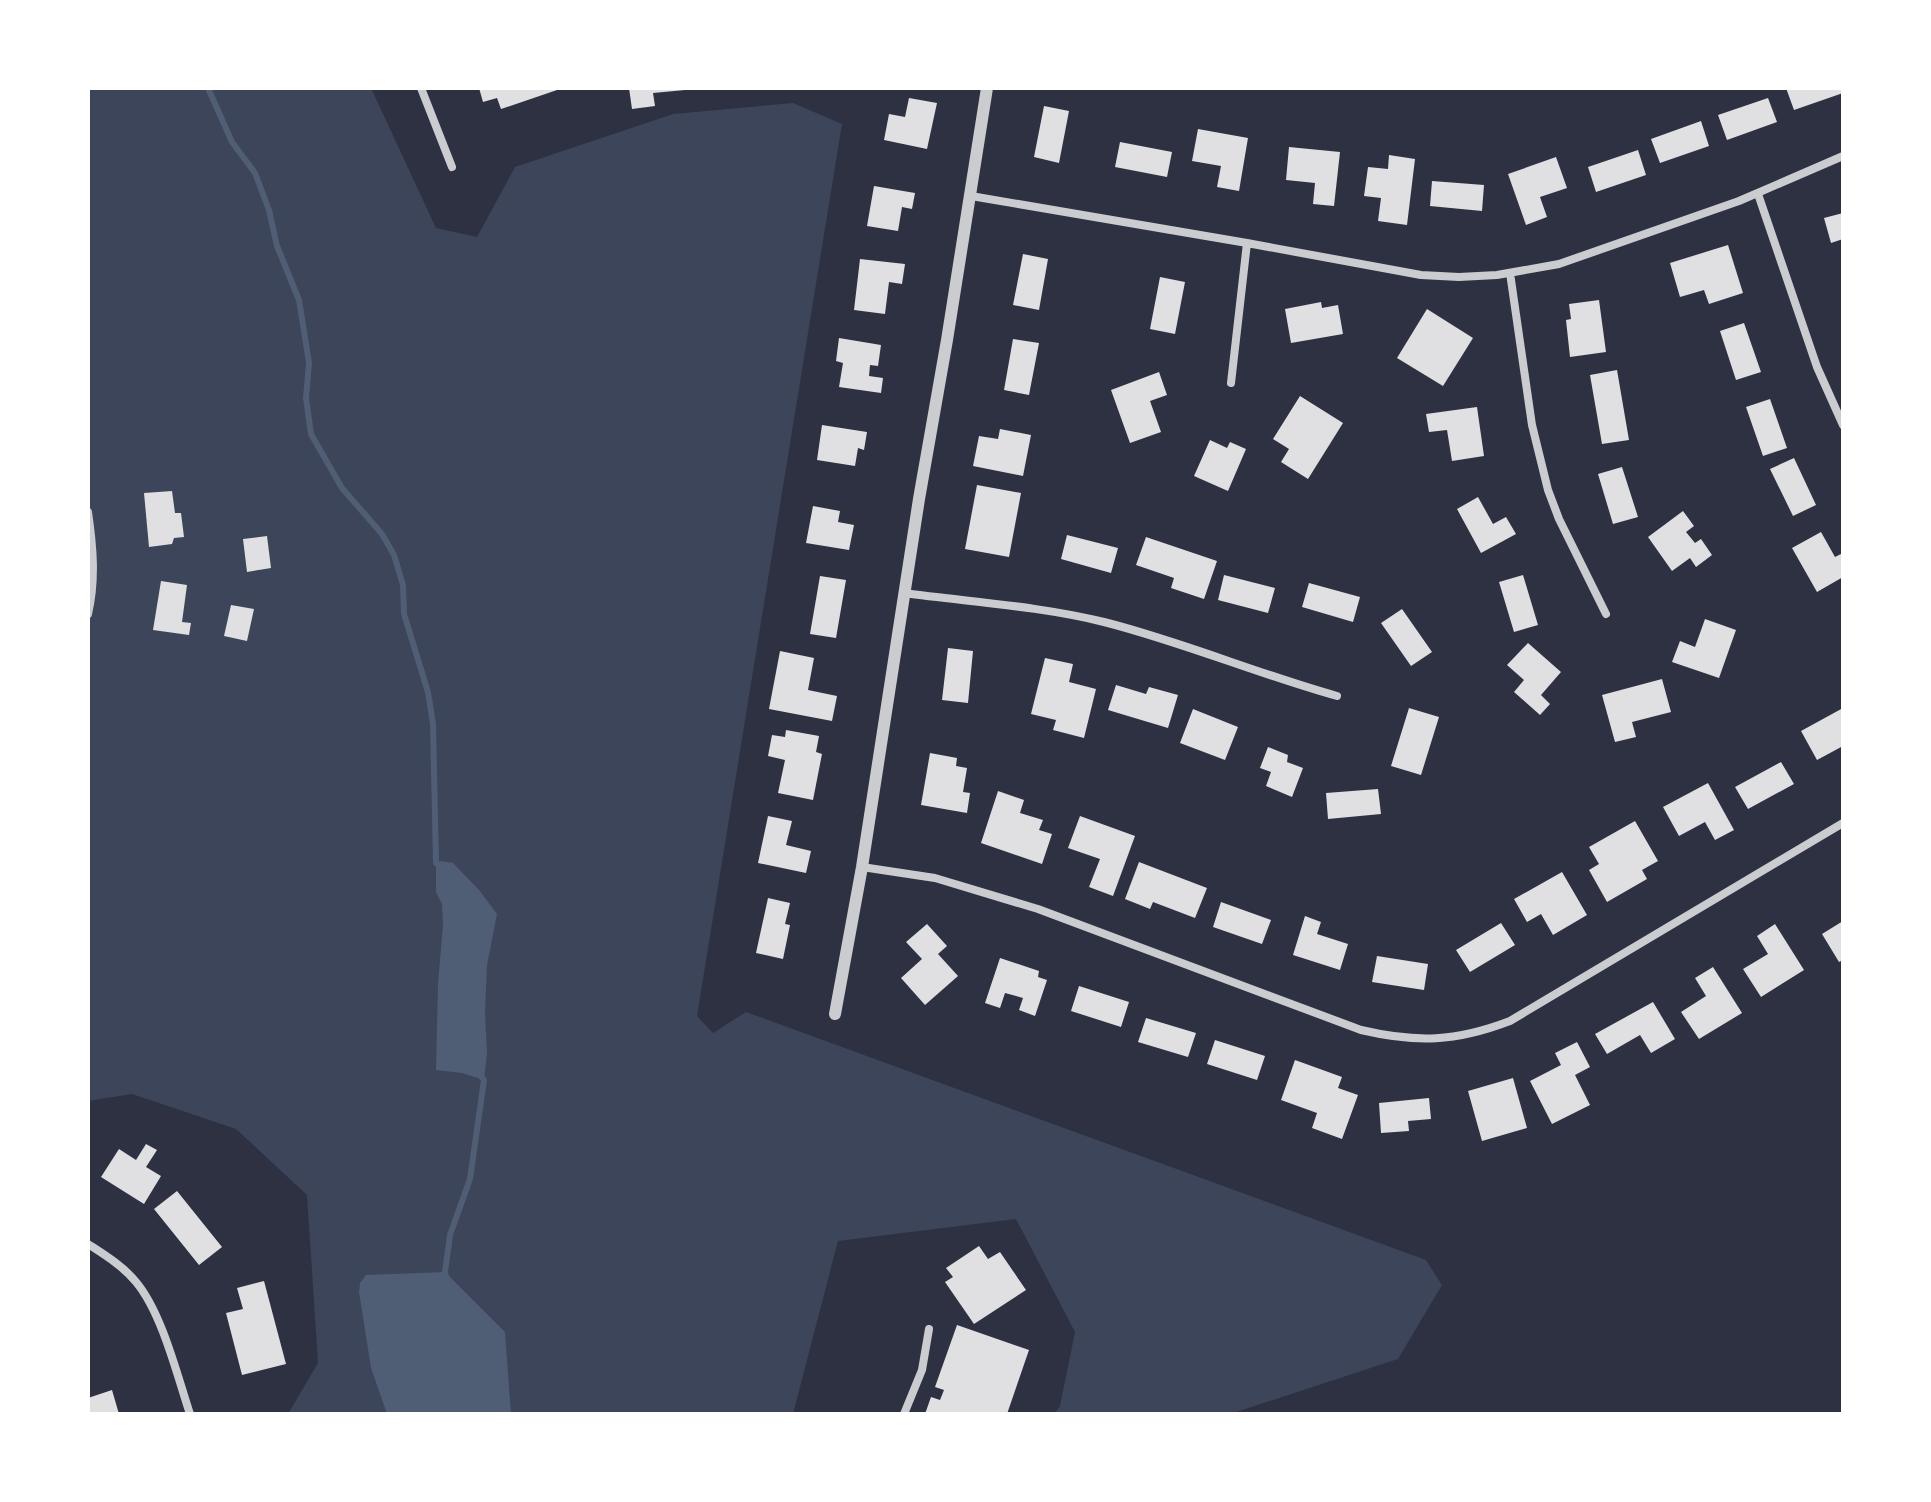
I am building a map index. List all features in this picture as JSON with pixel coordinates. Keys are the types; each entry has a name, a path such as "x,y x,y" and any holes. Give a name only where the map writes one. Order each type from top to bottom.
{"street":[{"path":"421,88 452,167"},
{"path":"835,1014 862,867 987,88"},
{"path":"971,196 1421,275 1459,277 1510,273 1559,264 1758,194 1843,156"},
{"path":"1758,194 1817,367 1843,425"},
{"path":"1231,383 1247,243"},
{"path":"1510,273 1532,425 1542,470 1559,519 1606,614"},
{"path":"88,512 94,568 88,614"},
{"path":"904,593 1032,609 1104,622 1337,696"},
{"path":"862,867 935,878 1038,909 1361,1030 1410,1039 1436,1039 1486,1030 1510,1021 1843,823"},
{"path":"88,1244 118,1264 144,1292 190,1414"},
{"path":"904,1414 922,1370 929,1329"}],"shaded area":[{"path":"88,88 371,88 436,228 477,237 515,167 673,114 793,103 842,124 697,1016 713,1033 746,1012 1426,1260 1442,1285 1398,1359 1230,1414 1054,1414 1060,1406 1075,1332 1016,1219 838,1241 793,1414 288,1414 318,1363 307,1195 236,1129 132,1094 88,1101"},
{"path":"436,863 453,863 497,914 487,965 484,1080 436,1070 443,924 442,904 436,892"},
{"path":"445,1272 505,1332 511,1414 387,1414 371,1368 360,1283 366,1275"}],"building":[{"path":"479,88 560,89 501,109 497,98 483,102"},
{"path":"629,88 685,90 653,93 655,106 632,109"},
{"path":"1786,88 1841,88 1843,93 1794,110"},
{"path":"909,98 937,103 927,149 884,140 889,114 905,117"},
{"path":"1768,98 1777,122 1727,140 1718,115"},
{"path":"1044,106 1069,111 1059,163 1034,157"},
{"path":"1701,121 1709,146 1660,163 1651,139"},
{"path":"1198,129 1248,138 1239,191 1217,187 1221,166 1192,161"},
{"path":"1120,142 1172,152 1167,177 1115,167"},
{"path":"1289,147 1340,152 1334,206 1313,204 1315,183 1286,180"},
{"path":"1638,150 1646,175 1596,192 1588,167"},
{"path":"1389,155 1415,159 1407,225 1378,221 1381,198 1364,196 1368,167 1388,169"},
{"path":"1556,157 1567,188 1540,197 1547,217 1526,225 1508,174"},
{"path":"1432,181 1484,185 1482,211 1430,206"},
{"path":"874,186 915,193 912,209 902,207 898,231 867,226"},
{"path":"1843,213 1843,239 1831,243 1824,218"},
{"path":"1728,245 1743,293 1709,304 1704,290 1680,297 1670,263"},
{"path":"1023,254 1048,259 1039,310 1013,305"},
{"path":"860,259 905,264 902,284 889,282 885,314 854,310"},
{"path":"1160,277 1185,282 1175,334 1150,329"},
{"path":"1599,300 1606,352 1570,357 1566,320 1571,319 1569,304"},
{"path":"1321,302 1322,308 1338,305 1343,334 1291,343 1285,309"},
{"path":"1427,309 1473,338 1443,386 1397,358"},
{"path":"1744,323 1761,372 1736,380 1720,331"},
{"path":"839,338 881,345 878,366 870,365 869,376 883,378 881,393 839,387 843,363 836,361"},
{"path":"1013,339 1039,343 1029,395 1004,390"},
{"path":"1617,370 1629,440 1602,444 1590,375"},
{"path":"1159,372 1167,395 1150,401 1161,432 1130,443 1111,390"},
{"path":"1300,396 1343,423 1308,479 1281,462 1289,449 1273,439"},
{"path":"1770,399 1787,448 1763,456 1746,407"},
{"path":"1477,407 1484,456 1452,461 1447,430 1429,432 1426,414"},
{"path":"822,425 867,432 864,450 858,448 855,466 817,460"},
{"path":"1000,429 1031,435 1023,476 973,466 979,436 998,439"},
{"path":"1210,440 1227,448 1230,442 1246,449 1228,491 1194,476"},
{"path":"1794,458 1816,505 1793,516 1770,469"},
{"path":"1622,467 1638,517 1613,524 1598,474"},
{"path":"977,485 1021,493 1009,557 965,549"},
{"path":"172,491 175,513 181,513 184,537 174,538 172,544 149,547 144,493"},
{"path":"1478,497 1493,524 1506,517 1516,534 1481,553 1457,509"},
{"path":"813,506 840,511 838,522 854,525 849,550 806,543"},
{"path":"1683,511 1694,526 1686,532 1695,543 1701,539 1712,555 1696,567 1690,558 1672,571 1648,537"},
{"path":"1821,532 1835,557 1843,553 1843,577 1817,592 1792,548"},
{"path":"1067,535 1118,548 1111,573 1061,559"},
{"path":"267,536 271,568 247,572 243,539"},
{"path":"1146,537 1217,561 1204,599 1171,588 1174,578 1136,565"},
{"path":"1224,575 1275,588 1268,613 1218,600"},
{"path":"1523,575 1538,625 1514,632 1499,582"},
{"path":"820,576 846,580 836,638 810,634"},
{"path":"161,581 187,585 182,622 191,623 189,635 153,630"},
{"path":"1309,583 1360,597 1353,622 1302,607"},
{"path":"231,605 254,609 247,641 224,636"},
{"path":"1402,609 1432,652 1411,666 1381,623"},
{"path":"1705,619 1736,630 1719,678 1672,662 1680,641 1695,647"},
{"path":"1528,643 1561,672 1541,695 1550,704 1540,715 1514,692 1524,680 1507,665"},
{"path":"948,648 973,651 968,703 942,700"},
{"path":"780,651 814,658 808,690 837,696 832,721 769,709"},
{"path":"1045,658 1073,664 1069,682 1096,689 1084,738 1053,730 1056,720 1031,714"},
{"path":"1662,679 1671,712 1632,722 1636,737 1615,742 1602,695"},
{"path":"1116,685 1146,694 1149,687 1178,695 1168,728 1108,710"},
{"path":"1409,708 1439,717 1421,775 1391,766"},
{"path":"1843,708 1843,746 1817,760 1801,731"},
{"path":"1193,709 1238,727 1225,760 1180,743"},
{"path":"786,730 819,736 816,752 822,754 813,800 778,793 785,760 768,756 772,735 785,737"},
{"path":"1268,747 1288,755 1287,762 1303,768 1292,797 1266,786 1271,772 1260,768"},
{"path":"930,753 957,758 956,766 967,768 963,792 970,793 967,813 921,805"},
{"path":"1781,762 1794,784 1748,809 1735,787"},
{"path":"1708,783 1734,830 1715,840 1705,822 1679,836 1663,807"},
{"path":"1378,789 1381,814 1328,819 1326,793"},
{"path":"998,791 1024,800 1020,813 1043,820 1039,830 1052,834 1042,864 981,843"},
{"path":"768,816 792,821 786,845 811,851 806,873 758,863"},
{"path":"1080,816 1135,836 1113,896 1089,887 1100,859 1068,848"},
{"path":"1635,821 1658,861 1642,870 1647,879 1607,902 1589,870 1599,864 1589,847"},
{"path":"1139,862 1207,888 1195,918 1153,902 1150,909 1125,899"},
{"path":"1562,872 1587,915 1553,935 1541,914 1527,922 1514,899"},
{"path":"768,898 790,903 785,924 790,925 783,959 756,953"},
{"path":"1221,902 1271,920 1262,944 1213,927"},
{"path":"1305,916 1321,922 1317,934 1348,944 1340,970 1293,955"},
{"path":"1843,921 1843,960 1839,962 1822,934"},
{"path":"1501,923 1515,945 1470,972 1456,950"},
{"path":"927,924 947,946 938,954 958,976 925,1005 901,978 922,959 906,942"},
{"path":"1775,924 1804,970 1761,997 1743,969 1768,954 1757,936"},
{"path":"1377,956 1428,964 1424,990 1372,982"},
{"path":"1000,958 1039,971 1038,977 1047,980 1035,1016 1019,1010 1023,998 1005,993 1000,1008 985,1003"},
{"path":"1713,967 1742,1013 1699,1039 1681,1012 1706,996 1695,978"},
{"path":"1079,986 1129,1002 1121,1027 1071,1011"},
{"path":"1653,1002 1675,1039 1651,1053 1640,1035 1607,1054 1595,1034"},
{"path":"1146,1018 1196,1033 1188,1057 1138,1042"},
{"path":"1215,1040 1265,1056 1257,1080 1207,1064"},
{"path":"1577,1042 1590,1067 1575,1075 1590,1105 1552,1124 1530,1081 1561,1065 1555,1053"},
{"path":"1295,1060 1342,1077 1338,1088 1358,1095 1342,1139 1312,1128 1317,1113 1281,1100"},
{"path":"1513,1078 1527,1128 1482,1141 1468,1091"},
{"path":"1429,1098 1431,1119 1408,1121 1409,1131 1381,1133 1379,1103"},
{"path":"146,1144 157,1150 146,1167 161,1176 144,1204 101,1177 119,1149 136,1160"},
{"path":"177,1191 222,1247 199,1265 154,1209"},
{"path":"979,1246 988,1259 1000,1252 1026,1290 974,1324 945,1282 953,1277 946,1268"},
{"path":"264,1281 286,1364 242,1375 226,1313 243,1309 237,1288"},
{"path":"957,1325 1029,1350 1007,1414 925,1414 931,1397 940,1400 944,1390 935,1387"},
{"path":"112,1390 119,1414 89,1414 88,1398"}],"waterway":[{"path":"208,88 232,142 255,173 269,210 277,246 299,300 309,363 306,398 311,434 342,488 382,534 394,555 403,585 404,614 428,692 433,724 436,863 442,868"},
{"path":"446,1277 450,1235 470,1179 484,1080 480,1075"}]}
